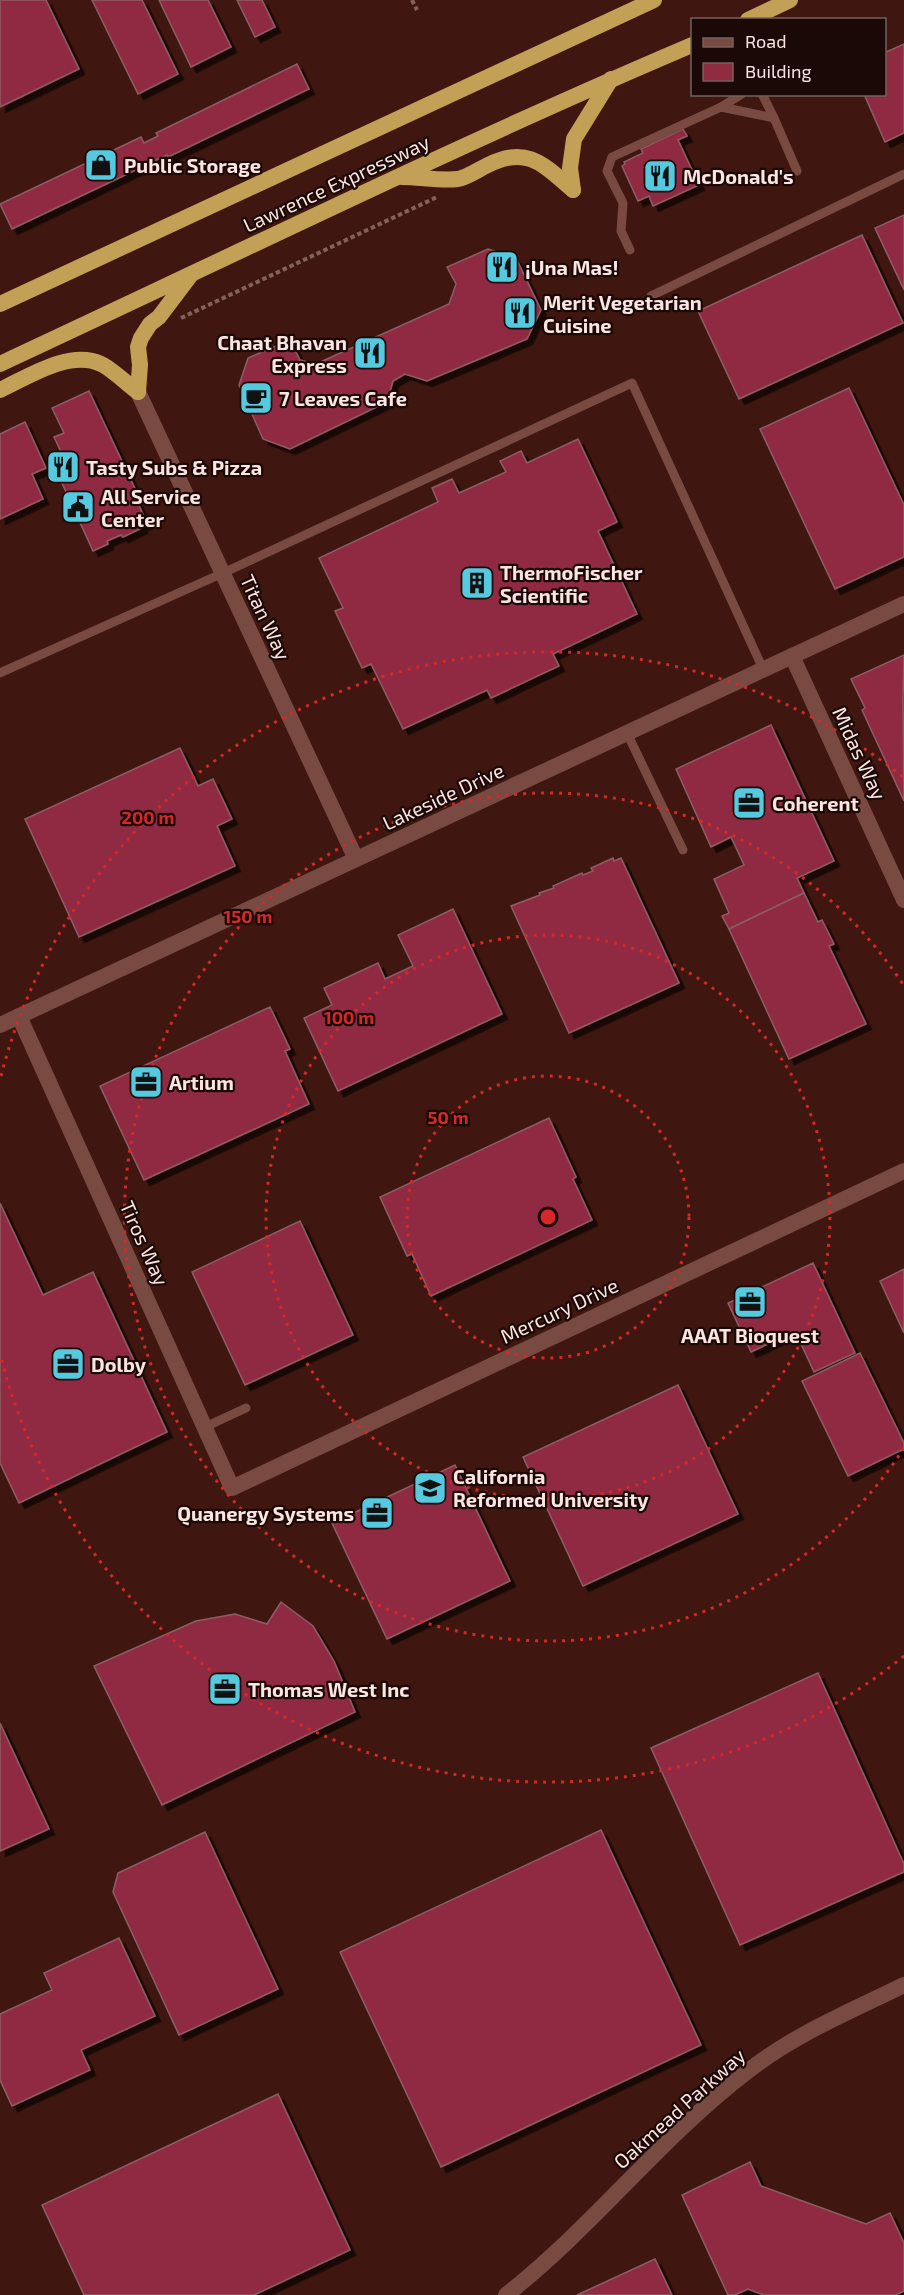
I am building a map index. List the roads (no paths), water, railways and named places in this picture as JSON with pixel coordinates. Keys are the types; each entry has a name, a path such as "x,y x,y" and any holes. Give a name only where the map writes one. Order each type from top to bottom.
{"highway":[{"name":"Lawrence Expressway","path":"0,304 654,0"},
{"path":"752,18 790,0"},
{"name":"Lawrence Expressway","path":"0,364 398,177 611,79 691,46"},
{"path":"398,177 459,178 497,160 509,156 524,156 546,167 573,190 570,168 574,139 611,79"},
{"path":"138,392 140,365 138,347 141,338 191,275"},
{"path":"0,390 57,364 92,360 112,370 118,378 138,392"}],"street":[{"name":"Titan Way","path":"138,392 356,859"},
{"name":"Lakeside Drive","path":"0,1025 904,604"},
{"name":"Midas Way","path":"792,656 904,900"},
{"name":"Tiros Way","path":"19,1016 232,1488"},
{"name":"Mercury Drive","path":"232,1488 904,1171"},
{"name":"Oakmead Parkway","path":"506,2295 552,2258 680,2131 748,2070 816,2028 904,1985"}],"lane":[{"path":"630,250 621,231 623,203 608,171 612,157 721,107 739,96"},
{"path":"763,96 797,171"},
{"path":"721,107 774,118"},
{"path":"651,296 904,174"},
{"path":"0,673 223,573 632,383 764,669"},
{"path":"627,733 683,850"},
{"path":"205,1427 246,1408"}],"place":[{"name":"Public Storage","path":"101,165"},
{"name":"McDonald's","path":"660,176"},
{"name":"¡Una Mas!","path":"502,267"},
{"name":"Merit Vegetarian Cuisine","path":"520,313"},
{"name":"Chaat Bhavan Express","path":"370,353"},
{"name":"7 Leaves Cafe","path":"256,398"},
{"name":"Tasty Subs & Pizza","path":"63,467"},
{"name":"All Service Center","path":"78,507"},
{"name":"ThermoFischer Scientific","path":"477,583"},
{"name":"Coherent","path":"749,803"},
{"name":"Artium","path":"146,1082"},
{"name":"AAAT Bioquest","path":"750,1302"},
{"name":"Dolby","path":"68,1364"},
{"name":"California Reformed University","path":"430,1488"},
{"name":"Quanergy Systems","path":"377,1513"},
{"name":"Thomas West Inc","path":"225,1689"}]}
